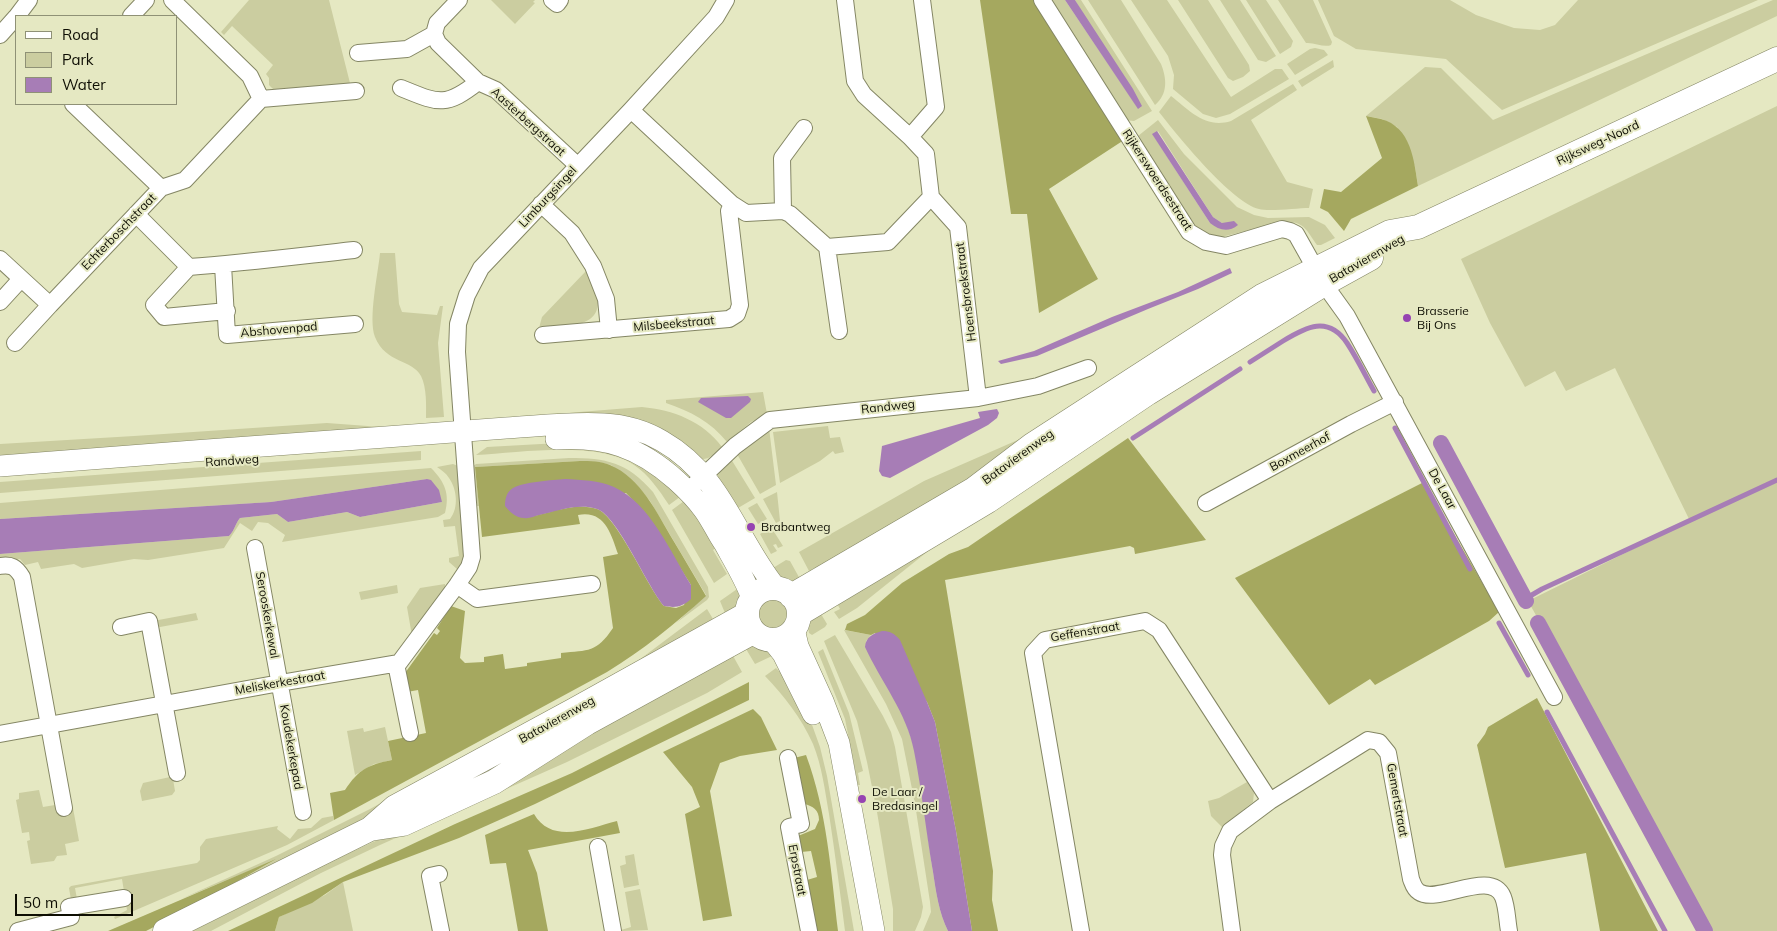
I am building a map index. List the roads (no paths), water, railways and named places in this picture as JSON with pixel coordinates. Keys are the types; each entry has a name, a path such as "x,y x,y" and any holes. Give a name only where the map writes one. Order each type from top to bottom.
{"main road":[{"name":"Rijksweg-Noord","path":"1418,226 1777,59"},
{"name":"Batavierenweg","path":"790,607 974,489 1032,445 1262,296 1320,276 1390,232 1418,226"},
{"path":"767,588 790,607 788,635 780,639 756,621 759,592 767,588"},
{"name":"Batavierenweg","path":"165,931 370,829 403,824 494,782 587,723 756,621"}],"street":[{"path":"18,15 29,0"},
{"path":"132,15 146,0"},
{"path":"172,0 250,76 261,99 356,91"},
{"path":"358,53 407,49 434,34 437,23 459,0"},
{"path":"552,0 557,4 560,0"},
{"name":"Limburgsingel","path":"464,438 457,352 458,324 467,295 481,268 631,110 716,17 726,0"},
{"path":"827,247 888,242 931,197 926,154 864,95 855,81 845,0"},
{"path":"910,137 936,107 922,0"},
{"name":"Rijkerswoerdsestraat","path":"1042,0 1189,232 1206,242 1226,246 1282,229 1290,231 1296,234 1320,276"},
{"path":"0,35 15,19"},
{"name":"Aasterbergstraat","path":"434,34 438,43 478,82 496,90 577,165"},
{"name":"Aasterbergstraat","path":"401,88 431,100 445,101 460,96 478,82"},
{"name":"Echterboschstraat","path":"14,343 161,188 185,180 261,99"},
{"path":"75,105 161,188"},
{"path":"631,110 732,204 746,213 783,211 790,214 827,247 839,331"},
{"path":"783,211 782,158 804,128"},
{"name":"Hoensbroekstraat","path":"931,197 958,227 978,398"},
{"path":"541,204 572,233 593,266 606,299 609,330"},
{"name":"Milsbeekstraat","path":"543,335 729,319 737,314 740,305 728,212 732,204"},
{"path":"136,214 189,267"},
{"path":"227,311 164,317 154,305 189,267 354,250"},
{"path":"0,259 50,305"},
{"name":"Abshovenpad","path":"223,265 227,335 355,324"},
{"name":"De Laar","path":"1320,276 1347,316 1395,402 1554,697"},
{"path":"0,302 21,279"},
{"name":"Randweg","path":"688,491 734,446 770,420 978,398 1038,386 1088,368"},
{"name":"Boxmeerhof","path":"1206,503 1395,402"},
{"name":"Randweg","path":"0,478 464,438 577,423 607,424 637,430 661,440 685,456 704,475 722,500 762,570 790,607"},
{"name":"Randweg","path":"0,466 464,438 577,437 606,441 629,448 659,465 688,491 705,511 745,580 756,621"},
{"path":"410,733 396,664 399,664 457,585 469,567 472,557 464,438"},
{"name":"Serooskerkewal","path":"255,548 280,683"},
{"path":"0,566 11,566 17,569 22,577 64,808"},
{"path":"457,585 477,599 592,584"},
{"path":"790,607 798,646 823,701 839,743 874,931"},
{"path":"121,627 149,621 177,774"},
{"path":"756,621 783,654 808,702 821,734 832,772 860,931"},
{"name":"Geffenstraat","path":"1081,931 1032,653 1045,640 1145,621 1153,625 1159,630 1270,801"},
{"name":"Meliskerkestraat","path":"0,734 396,664"},
{"name":"Koudekerkepad","path":"280,683 303,812"},
{"name":"Gemertstraat","path":"1232,931 1222,856 1223,846 1230,831 1270,801 1368,740 1378,742 1388,753 1413,886 1418,892 1430,895 1484,885 1495,888 1502,897 1509,931"},
{"name":"Erpstraat","path":"788,758 801,824 789,827 809,931"},
{"path":"598,847 613,931"},
{"path":"439,874 430,876 441,931"},
{"path":"18,931 71,917 69,907 124,898"}],"water":[{"path":"1065,0 1075,0 1133,89 1142,106 1138,109"},
{"path":"1157,131 1213,217 1222,223 1234,221 1238,225 1224,230 1210,223 1152,134"},
{"path":"1230,268 1232,273 1198,289 1037,356 1001,364 998,361 1034,351 1112,317 1178,292"},
{"path":"748,396 751,399 750,402 731,418 726,418 698,402 701,398"},
{"path":"997,409 999,413 997,418 988,425 890,478 882,476 879,471 882,446 980,418 978,412"},
{"path":"427,479 431,480 439,490 442,502 360,517 347,512 288,522 277,514 240,518 229,536 0,554 0,519 271,502"},
{"path":"565,479 602,483 627,494 649,517 667,544 691,585 691,599 679,606 664,606 614,524 605,514 597,509 575,507 530,518 521,518 505,506 507,494 513,488 531,483"},
{"path":"882,631 892,633 900,640 935,722 956,831 972,931 948,931 942,917 935,887 911,737 900,711 865,647 870,636"}],"waterway":[{"path":"1250,362 1300,331 1316,326 1324,326 1340,334 1347,343 1374,391"},
{"path":"1133,438 1240,369"},
{"path":"1395,428 1470,569"},
{"path":"1441,443 1526,601"},
{"path":"1525,599 1542,589 1777,480"},
{"path":"1499,623 1528,675"},
{"path":"1538,623 1705,931"},
{"path":"1547,712 1665,931"}],"place":[{"name":"Brasserie Bij Ons","path":"1407,318"},
{"name":"Brabantweg","path":"751,527"},
{"name":"De Laar / Bredasingel","path":"862,799"}]}
